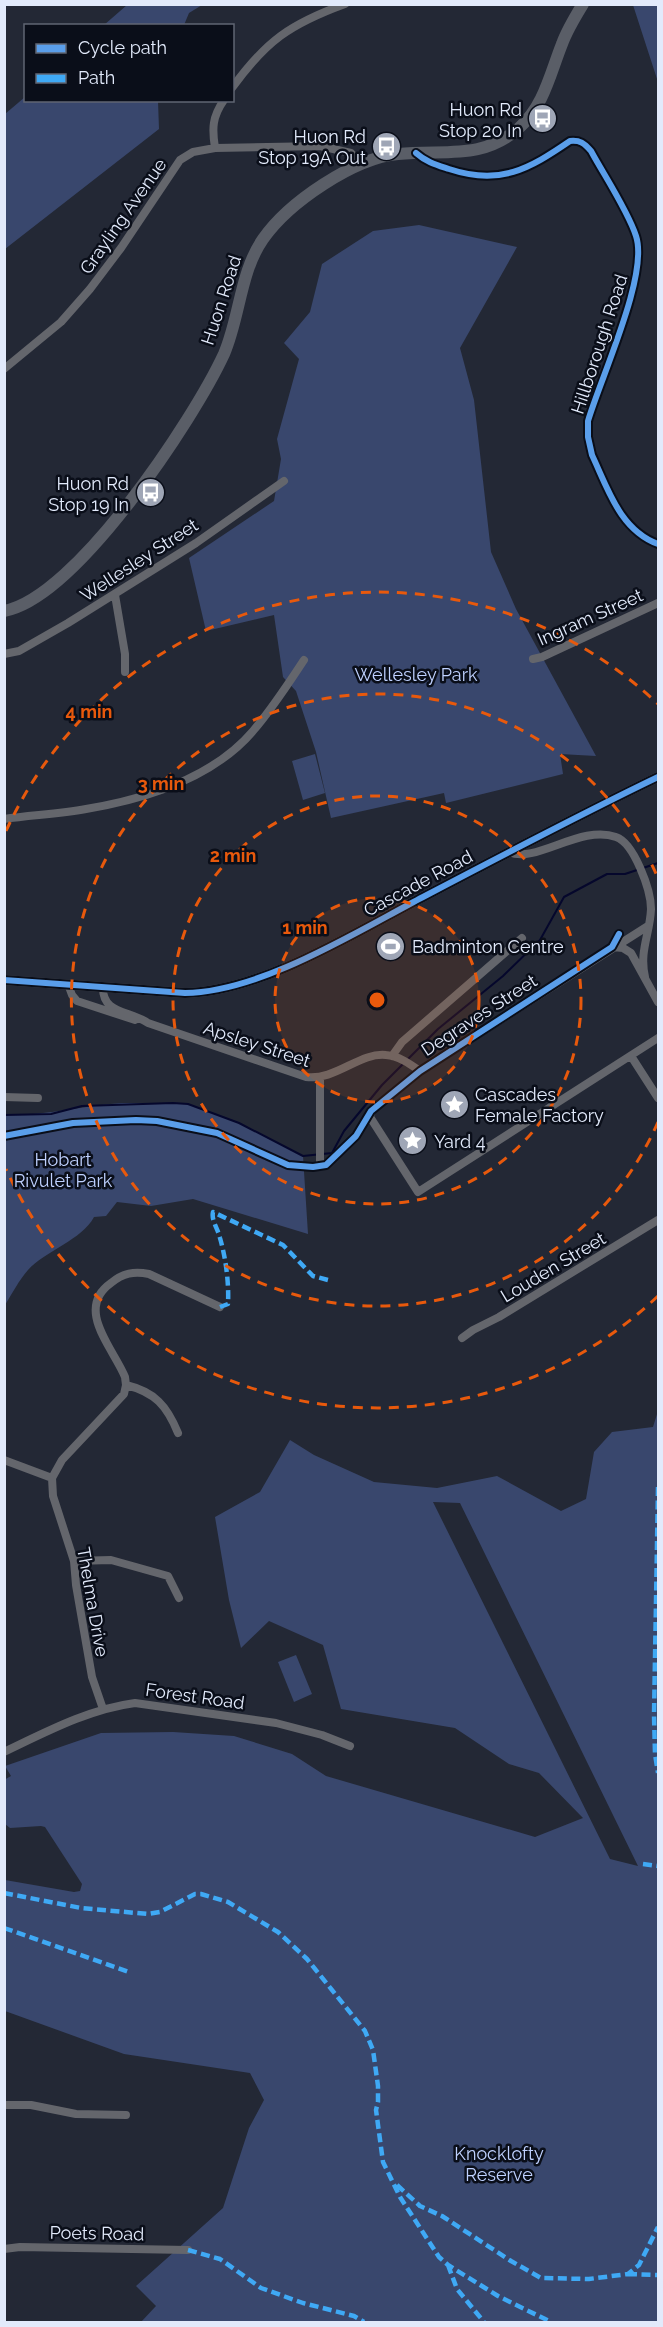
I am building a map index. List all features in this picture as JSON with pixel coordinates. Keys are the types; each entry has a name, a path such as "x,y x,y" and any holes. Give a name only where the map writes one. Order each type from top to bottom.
{"main road":[{"name":"Huon Road","path":"4,611 27,603 58,580 115,520 144,483 187,420 218,367 230,339 248,270 263,239 281,219 316,190 360,163 384,156 476,150 503,140 521,126 540,101 568,29 583,4"}],"street":[{"path":"234,85 257,56 287,30 322,12 345,4"},
{"path":"215,148 212,124 223,102"},
{"name":"Hillborough Road","path":"416,153 430,162 472,176 483,177 496,176 528,167 570,141 578,140 591,151 633,229 639,251 635,283 588,421 589,444 592,455 623,517 637,533 658,544"},
{"name":"Grayling Avenue","path":"4,369 60,322 90,289 121,248 180,160 193,152 215,148 320,146 351,153 360,163"},
{"name":"Wellesley Street","path":"4,654 19,651 114,595 196,543 284,481"},
{"path":"114,595 125,654 125,672"},
{"name":"Ingram Street","path":"533,658 542,657 658,603"},
{"path":"4,819 86,809 127,800 184,782 200,774 228,754 252,732 304,660"},
{"name":"Cascade Road","path":"4,980 194,993 234,986 321,950 658,777"},
{"path":"509,852 525,855 581,837 607,835 625,841 642,875 651,902 642,959 645,977"},
{"name":"Degraves Street","path":"631,1056 418,1192 370,1115 420,1071 648,926"},
{"path":"420,1071 392,1056 402,1042 522,938"},
{"path":"612,947 623,948 631,953 658,1002"},
{"name":"Apsley Street","path":"68,984 77,1001 306,1077 320,1077 374,1056 392,1056"},
{"name":"Apsley Street","path":"103,987 104,1000 107,1005 148,1023"},
{"path":"658,1038 631,1056 658,1098"},
{"path":"320,1077 320,1163"},
{"path":"4,1097 38,1098"},
{"name":"Louden Street","path":"462,1338 658,1220"},
{"path":"4,1460 51,1478 62,1460 124,1394 126,1385 121,1367 96,1319 98,1299 107,1285 123,1275 140,1272 220,1307"},
{"path":"126,1385 150,1393 171,1417 178,1433"},
{"name":"Thelma Drive","path":"51,1478 53,1496 74,1561 92,1677 103,1709"},
{"path":"74,1561 111,1560 168,1576 179,1598"},
{"name":"Forest Road","path":"4,1752 76,1719 103,1709 135,1703 276,1723 322,1735 350,1746"},
{"path":"4,2105 31,2105 76,2114 126,2115"},
{"name":"Poets Road","path":"4,2249 20,2247 188,2250"}],"green space":[{"path":"127,4 202,5 189,13 184,24 105,24"},
{"path":"633,5 658,5 658,82"},
{"path":"24,98 24,102 158,102 159,129 5,249 5,114"},
{"name":"Wellesley Park","path":"419,225 517,247 460,348 474,400 491,552 516,609 596,756 560,754 563,774 446,803 444,793 331,818 316,752 296,691 283,677 274,615 206,631 189,558 274,501 281,459 277,439 299,359 284,343 310,312 322,264 373,231"},
{"path":"315,754 325,793 303,800 292,761"},
{"name":"Hobart Rivulet Park","path":"122,1103 188,1104 239,1123 303,1156 308,1234 193,1199 151,1206 117,1202 106,1216 94,1217 81,1232 35,1263 22,1278 5,1305 5,1115 34,1114"},
{"name":"Knocklofty Reserve","path":"658,1411 658,2322 141,2322 156,2306 136,2286 223,2208 249,2128 264,2100 250,2073 124,2054 5,2011 5,1880 74,1892 80,1891 82,1884 45,1827 10,1828 5,1824 4,1780 11,1776 5,1766 101,1733 173,1732 234,1736 292,1754 326,1776 535,1837 583,1818 539,1773 509,1764 455,1728 341,1709 323,1645 269,1621 241,1648 229,1600 215,1517 260,1492 290,1440 314,1455 374,1482 437,1488 497,1476 561,1511 586,1499 594,1452 612,1432 653,1427","holes":["433,1502 460,1503 638,1866 610,1859"]},
{"path":"296,1655 312,1694 294,1702 278,1662"}],"waterway":[{"path":"407,1060 438,1029 503,976 540,940 564,897 607,874 625,874 658,863"},
{"path":"4,1115 51,1114 82,1106 188,1104 239,1123 303,1156 332,1153 344,1131 382,1085 403,1064"}],"marked path":[{"path":"220,1307 228,1304 227,1279 224,1254 213,1212 283,1245 313,1276 328,1280"},
{"path":"658,1487 654,1715 658,1773"},
{"path":"643,1864 658,1866"},
{"path":"4,1893 81,1908 148,1914 160,1912 195,1894 201,1894 228,1902 278,1932 307,1959 365,2031 373,2050 378,2086 376,2110 383,2162 400,2197 439,2257 498,2296 551,2322"},
{"path":"4,1928 129,1972"},
{"path":"397,2185 420,2206 442,2216 541,2278 589,2279 628,2274 639,2265 658,2227"},
{"path":"188,2250 220,2259 261,2288 303,2303 354,2316 364,2322"},
{"path":"448,2265 457,2289 484,2322"},
{"path":"628,2274 658,2275"}],"cycle path":[{"path":"416,153 440,166 467,174 484,176 499,175 527,167 570,141 582,143 591,151 627,216 636,236 638,253 630,300 588,421 588,437 592,455 617,507 634,529 645,538 658,544"},
{"path":"4,980 185,993 214,990 245,982 307,958 658,777"},
{"path":"4,1136 73,1123 157,1121 217,1133 288,1165 313,1167 326,1165 356,1136 371,1111 420,1071 612,947 619,934"}],"place":[{"name":"Huon Rd Stop 20 In","path":"543,119"},
{"name":"Huon Rd Stop 19A Out","path":"387,146"},
{"name":"Huon Rd Stop 19 In","path":"150,493"},
{"name":"Badminton Centre","path":"391,946"},
{"name":"Cascades Female Factory","path":"454,1104"},
{"name":"Yard 4","path":"413,1141"}]}
